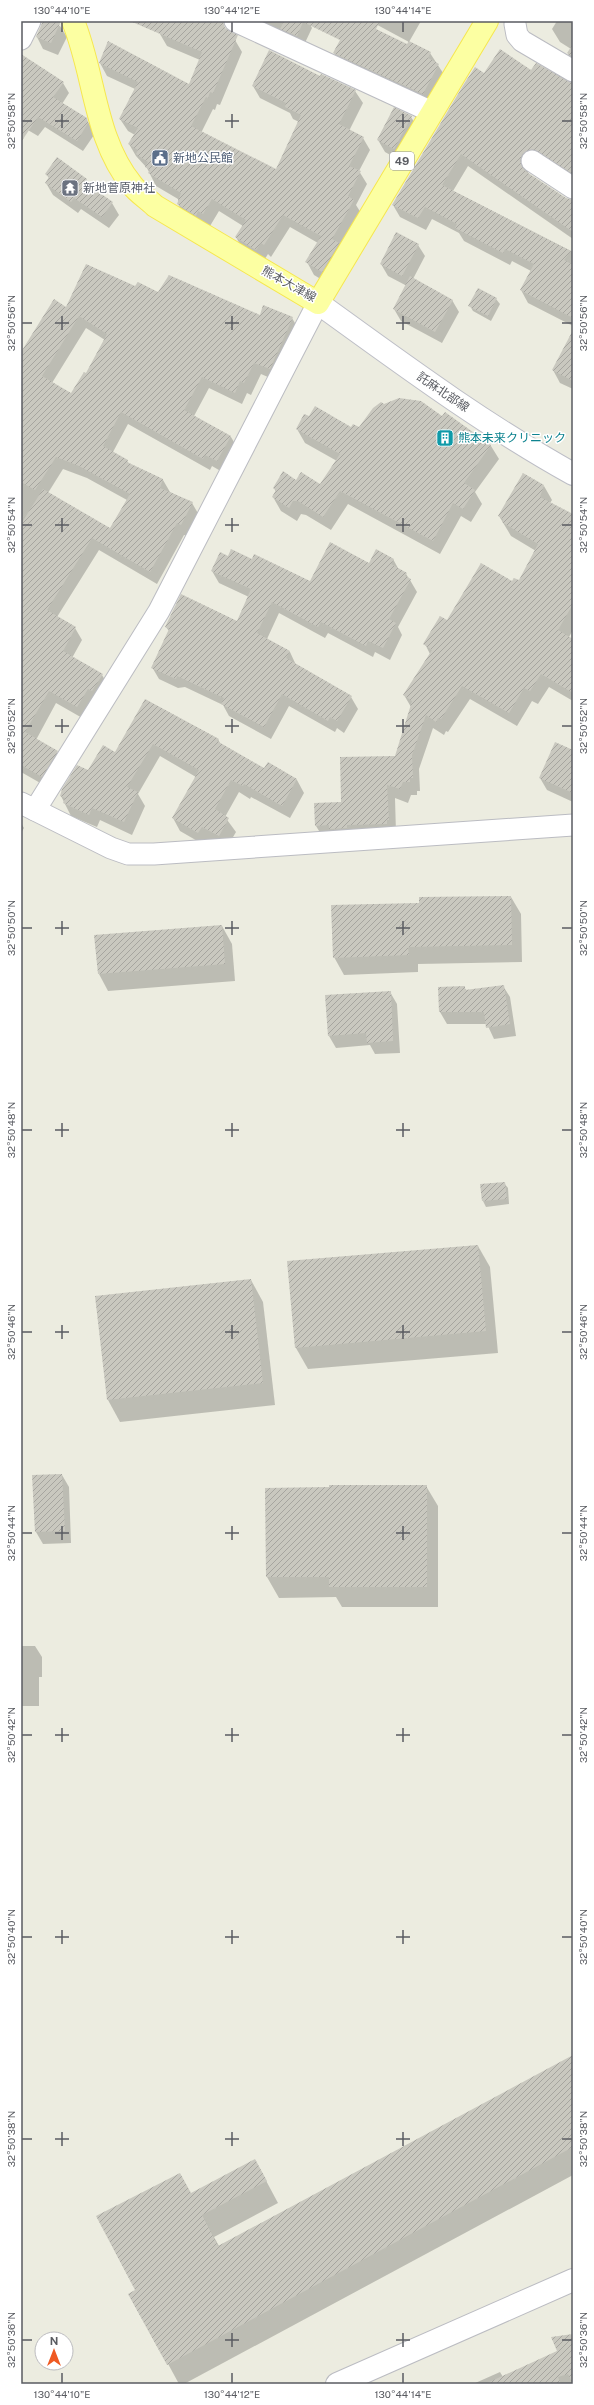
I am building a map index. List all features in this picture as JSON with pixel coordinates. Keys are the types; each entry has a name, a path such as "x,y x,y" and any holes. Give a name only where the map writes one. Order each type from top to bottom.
{"main road":[{"name":"熊本大津線","path":"73,21 95,105 111,148 132,186 155,206 318,303 487,21"},
{"name":"託麻北部線","path":"318,303 417,375 512,439 571,468"},
{"path":"338,2384 573,2280"}],"street":[{"path":"21,39 30,21"},
{"path":"235,21 432,112"},
{"path":"519,22 517,35 522,41 573,71"},
{"path":"532,161 573,188"},
{"path":"318,303 159,610 28,806 111,848 128,854 154,854 573,825"}],"building":[{"path":"43,21 61,21 51,43 36,37"},
{"path":"130,21 223,21 225,28 238,35 213,93 210,92 208,98 206,97 191,126 276,169 301,115 285,107 286,103 252,86 269,50 320,76 321,74 356,90 339,124 364,137 349,166 361,171 348,196 354,200 332,239 339,243 322,272 305,262 321,236 283,215 264,245 261,243 256,250 235,237 246,220 212,199 203,214 198,211 196,216 177,204 181,193 148,173 150,170 145,167 148,162 136,154 138,150 128,144 138,128 119,119 138,82 99,63 108,41 189,84 202,52"},
{"path":"284,21 380,21 376,29 407,44 409,41 431,52 428,58 439,64 423,94 333,53 340,40 303,22 297,36 280,29"},
{"path":"573,44 573,57 567,53"},
{"path":"500,49 531,70 536,63 573,83 573,174 533,149 522,154 520,161 525,171 566,198 573,200 573,232 461,154 442,185 571,251 564,260 573,265 573,318 520,290 534,264 505,249 503,253 455,228 457,224 425,207 418,218 392,205 475,67 484,73"},
{"path":"21,54 64,82 53,97 87,118 88,123 77,141 38,117 21,142"},
{"path":"394,107 412,116 394,149 377,140"},
{"name":"新地菅原神社","path":"57,157 87,179 85,183 113,202 102,217 74,198 71,202 45,183 49,177 45,174"},
{"path":"396,232 419,244 402,276 380,264"},
{"path":"86,264 135,286 138,282 158,292 169,275 260,315 263,305 293,317 270,369 254,363 244,383 240,381 235,393 202,377 184,410 231,436 217,461 205,455 203,459 121,412 103,446 128,460 127,462 163,479 160,488 193,502 181,525 177,523 150,572 92,538 47,610 76,627 63,651 103,674 92,691 88,689 77,707 49,691 25,732 58,751 42,777 21,765 21,524 43,489 110,528 130,494 79,466 56,457 35,490 21,482 21,352 54,299 66,307","holes":["79,316 107,334 86,373 84,372 71,393 42,376"]},
{"path":"410,276 453,300 435,332 393,309"},
{"path":"478,288 497,298 488,316 468,306"},
{"path":"573,330 573,381 552,370"},
{"path":"399,398 421,401 442,416 445,412 491,445 464,483 475,490 463,509 453,503 433,541 340,491 323,517 298,501 293,501 289,508 272,497 276,490 273,488 283,471 296,480 301,472 320,484 340,454 296,429 304,414 309,416 315,406 351,427 353,424 359,427 373,408 381,402 384,404"},
{"path":"523,473 544,485 540,497 573,514 573,604 558,630 573,639 573,693 541,674 530,691 524,688 509,713 462,686 441,719 438,718 436,722 426,715 412,755 413,778 410,778 410,782 403,782 400,789 387,785 389,820 387,820 387,824 347,825 347,828 329,829 329,825 315,826 314,803 341,802 340,757 395,756 412,701 403,695 432,650 423,644 440,616 447,620 481,563 512,581 514,578 519,580 538,544 502,522 503,519 498,516"},
{"path":"330,542 369,563 376,549 394,559 391,564 407,573 405,576 411,579 389,619 396,623 383,648 368,641 366,646 321,622 318,627 272,602 257,633 290,651 286,658 352,696 337,721 330,717 328,721 282,694 264,727 221,704 224,698 177,676 176,679 151,668 169,629 165,627 181,594 237,621 251,589 211,571 220,552 228,556 231,549 252,559 254,554 310,581"},
{"path":"145,699 219,739 217,741 264,768 268,762 297,779 282,806 244,784 243,786 231,780 215,809 229,818 219,836 202,827 198,833 172,818 199,770 153,744 127,787 138,792 124,822 92,808 89,815 63,803 65,798 60,796 62,789 77,765 88,770 103,745 115,752"},
{"path":"555,742 573,750 573,793 539,778"},
{"path":"511,896 512,945 408,947 409,955 333,958 331,905 419,903 419,897"},
{"path":"222,925 225,964 98,974 94,935"},
{"path":"504,985 510,1024 486,1028 484,1012 439,1012 438,987 465,986 465,990"},
{"path":"391,991 393,1041 367,1043 366,1033 328,1036 325,995"},
{"path":"505,1182 507,1199 482,1201 480,1184"},
{"path":"478,1245 486,1331 295,1348 287,1261"},
{"path":"251,1279 263,1383 107,1400 95,1296"},
{"path":"62,1474 65,1531 35,1532 32,1475"},
{"path":"329,1485 427,1485 427,1587 329,1587 329,1577 266,1577 265,1488 329,1487"},
{"path":"573,2055 573,2147 167,2365 128,2294 135,2290 96,2216 180,2173 191,2193 255,2159 267,2181 202,2215 218,2246"},
{"path":"573,2334 573,2384 568,2374 558,2377 561,2384 485,2384 557,2351 551,2337"}],"place":[{"name":"新地公民館","path":"160,158"},
{"name":"新地菅原神社","path":"70,188"},
{"name":"熊本未来クリニック","path":"445,438"}]}
